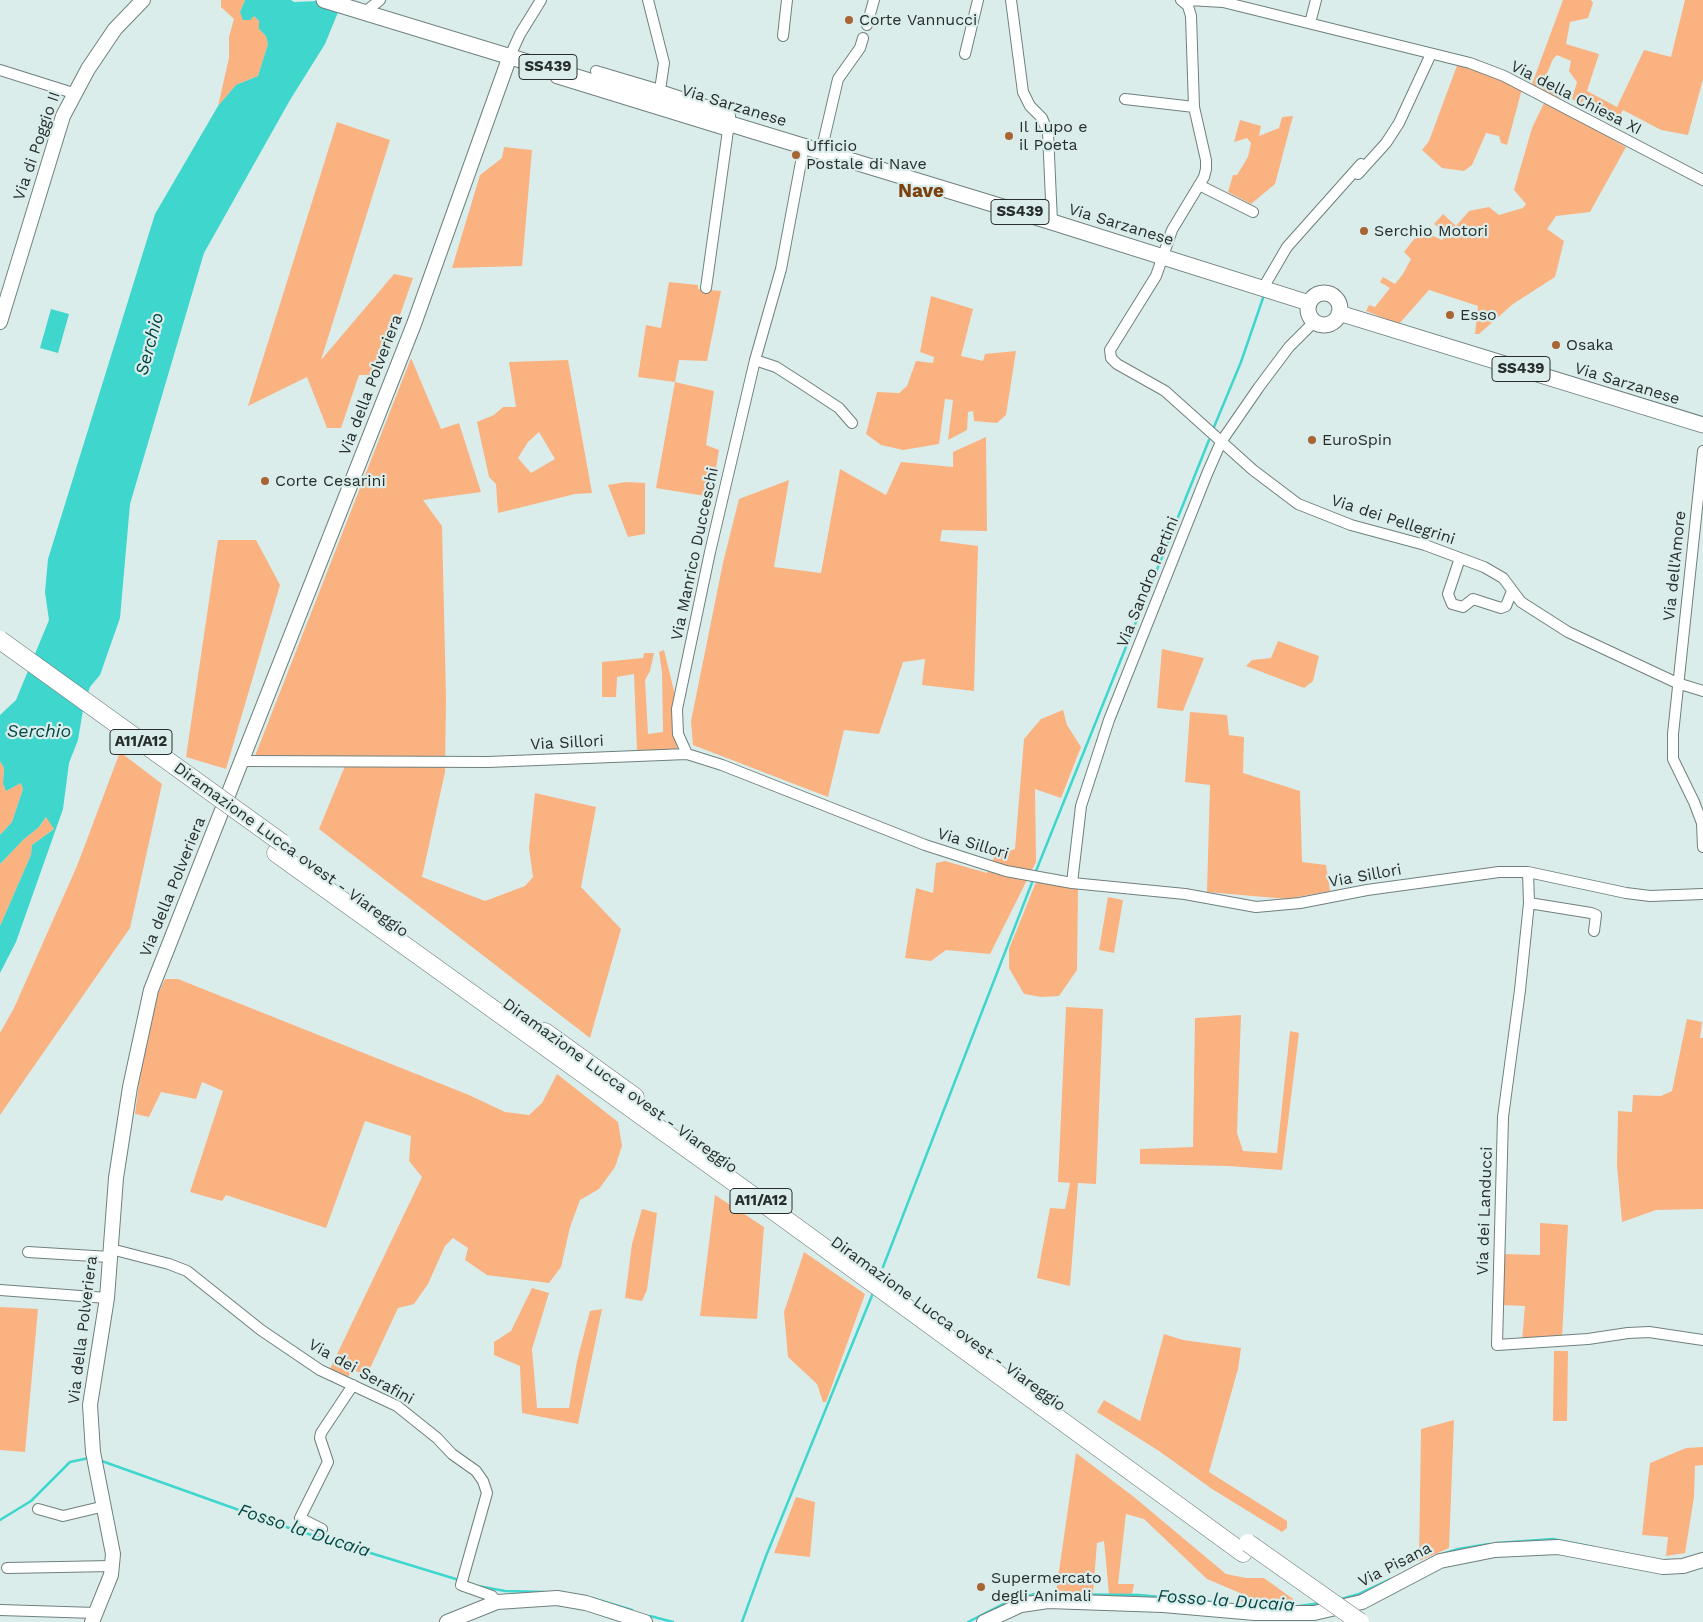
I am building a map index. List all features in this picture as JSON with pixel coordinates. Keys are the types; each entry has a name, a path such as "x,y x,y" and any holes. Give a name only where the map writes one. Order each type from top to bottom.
{"highway":[{"name":"Diramazione Lucca ovest - Viareggio","path":"0,640 279,848"},
{"name":"Diramazione Lucca ovest - Viareggio","path":"0,654 279,848 892,1282 1246,1548 1341,1622"},
{"name":"Diramazione Lucca ovest - Viareggio","path":"1246,1548 1360,1622"}],"main road":[{"name":"SS439","path":"324,0 365,12"},
{"name":"Via Sarzanese","path":"365,12 510,56 729,127 804,146 1164,256 1309,304"},
{"path":"1326,294 1338,303 1340,313 1329,324 1314,322 1309,314 1309,304 1316,296 1326,294"},
{"name":"Via Sarzanese","path":"1340,313 1702,422"}],"street":[{"name":"Via di Poggio II","path":"0,322 63,116 73,93 115,30 143,0"},
{"path":"365,12 380,0"},
{"path":"510,56 520,34 541,0"},
{"path":"648,0 664,63 660,90"},
{"path":"783,36 787,0"},
{"path":"867,25 874,0"},
{"path":"965,54 978,0"},
{"path":"1011,0 1023,92 1030,106 1042,118 1048,132 1052,222"},
{"path":"1164,256 1172,230 1204,177 1206,160 1194,107 1191,16 1188,6 1181,0"},
{"name":"Via della Chiesa XI","path":"1189,0 1223,2 1470,63 1504,76 1703,180"},
{"path":"1310,23 1316,0"},
{"path":"821,152 838,79 860,48 864,38"},
{"path":"1357,175 1386,143 1399,122 1431,54"},
{"name":"Via della Polveriera","path":"94,1617 107,1586 112,1566 112,1539 95,1460 90,1404 107,1298 116,1178 125,1115 152,990 414,324 510,56"},
{"path":"0,70 73,93"},
{"path":"596,71 727,112 730,116 706,288"},
{"path":"556,78 729,127"},
{"path":"1125,99 1194,107"},
{"name":"Via Manrico Ducceschi","path":"687,754 678,734 677,709 710,552 755,360 781,268 804,146"},
{"path":"1264,288 1287,247 1361,164"},
{"path":"1198,185 1253,212"},
{"name":"Via dei Pellegrini","path":"1164,256 1156,276 1110,350 1110,356 1117,364 1165,391 1192,412 1254,470 1298,504 1351,525 1424,545 1484,567 1503,578 1521,602 1568,632 1677,683 1703,690"},
{"name":"Via Sandro Pertini","path":"1072,883 1080,806 1109,720 1222,442 1289,347 1314,322"},
{"path":"755,360 776,368 801,383 839,408 852,423"},
{"name":"Via dell'Amore","path":"1703,451 1673,734 1673,759 1702,824 1703,847"},
{"path":"1460,558 1448,594 1452,604 1463,607 1473,599 1501,608 1506,606 1512,591"},
{"name":"Via Sillori","path":"243,761 488,762 687,754 722,765 925,845 1006,871 1072,883 1185,894 1256,907 1300,903 1367,890 1471,874 1528,872 1626,894 1650,896 1703,894"},
{"name":"Via dei Landucci","path":"1528,872 1529,903 1520,990 1503,1117 1497,1345 1588,1339 1649,1332 1703,1340"},
{"path":"1529,903 1596,915 1594,931"},
{"name":"Via dei Serafini","path":"28,1252 111,1253 168,1264 187,1271 261,1330 320,1370 397,1406 438,1438 452,1454 476,1471 483,1481 486,1494 462,1581 492,1596 497,1602"},
{"path":"0,1290 107,1298"},
{"path":"322,1529 300,1518 328,1462 320,1438 321,1433 352,1385"},
{"path":"38,1509 63,1516 105,1506"},
{"name":"Via Pisana","path":"984,1622 1021,1605 1048,1601 1163,1605 1255,1613 1314,1613 1362,1602 1452,1557 1509,1548 1563,1548 1642,1565 1663,1567 1683,1566 1703,1560"},
{"path":"6,1568 112,1566"},
{"path":"447,1622 497,1602 557,1598 586,1604 645,1622"},
{"path":"0,1610 94,1617"}],"shaded area":[{"path":"221,0 245,0 240,12 254,16 259,21 259,29 266,36 268,44 258,76 236,85 218,106 229,58 229,37 234,19 221,7"},
{"path":"1563,0 1591,0 1593,3 1588,18 1570,22 1566,44 1599,54 1587,91 1617,107 1644,50 1671,57 1685,0 1703,0 1703,79 1688,135 1661,130 1623,110 1619,117 1604,115 1572,99 1577,82 1569,71 1571,61 1557,55 1553,59 1545,78 1563,90 1558,100 1532,84"},
{"path":"1458,63 1522,89 1507,145 1501,143 1499,136 1486,133 1472,165 1464,171 1442,168 1422,150 1429,141"},
{"path":"1545,101 1626,147 1590,212 1556,216 1547,229 1564,241 1555,277 1513,304 1479,334 1475,334 1478,306 1429,290 1399,324 1366,311 1369,305 1375,307 1390,288 1380,282 1383,277 1395,284 1403,274 1411,259 1404,252 1414,239 1429,234 1442,240 1447,234 1434,224 1443,214 1456,226 1469,211 1489,207 1499,215 1523,208 1526,204 1514,190 1532,128"},
{"path":"1293,116 1275,184 1251,204 1228,192 1233,175 1237,175 1248,157 1251,143 1247,138 1234,142 1240,120 1261,126 1259,136 1279,128 1282,117"},
{"path":"337,122 390,140 321,360 394,274 413,278 379,375 359,375 341,428 327,428 307,377 248,406"},
{"path":"504,147 532,150 522,266 452,268 480,175 502,158"},
{"path":"669,282 698,285 698,289 721,291 707,361 679,360 675,382 638,377 646,325 661,328"},
{"path":"931,296 973,309 961,356 983,361 985,354 1016,351 1006,415 997,423 974,421 973,411 968,412 967,430 948,440 953,400 945,399 939,444 903,450 881,445 866,434 877,392 899,393 907,386 916,361 933,363 934,357 920,352"},
{"path":"411,358 441,429 459,423 481,492 423,500 442,526 446,697 445,772 422,877 485,901 525,886 533,877 529,848 535,793 596,807 581,887 621,929 590,1038 319,829 345,766 251,766"},
{"path":"568,360 592,493 575,494 498,513 496,484 489,477 477,422 494,415 503,407 516,407 509,362","holes":["539,432 555,459 531,473 518,458 528,442"]},
{"path":"675,382 714,391 706,445 719,450 711,497 656,488"},
{"path":"986,437 987,531 942,530 940,541 978,546 974,691 922,685 925,659 903,662 879,734 844,730 828,797 693,745 691,721 723,563 739,499 789,480 774,567 821,573 840,469 886,495 901,462 953,467 953,452"},
{"path":"626,482 645,483 645,534 628,537 608,485"},
{"path":"218,540 256,540 280,585 226,769 186,757"},
{"path":"1278,641 1319,656 1313,681 1304,688 1246,666 1252,660 1271,658"},
{"path":"1162,649 1204,658 1183,711 1157,708"},
{"path":"664,650 674,691 677,750 637,751 634,674 617,677 616,697 602,697 602,662 643,658 644,653 654,653 650,671 645,680 648,734 663,732 662,672 659,652"},
{"path":"1063,710 1067,725 1081,747 1061,798 1035,789 1036,862 990,954 946,950 931,961 905,958 916,888 933,893 936,863 945,861 987,873 995,856 1015,849 1024,739 1041,719"},
{"path":"1190,712 1227,715 1229,735 1244,737 1243,773 1300,791 1302,862 1326,865 1330,891 1287,899 1207,892 1210,785 1185,782"},
{"path":"120,752 162,784 130,928 0,1115 0,1033 14,1008 77,866"},
{"path":"0,761 4,768 3,784 6,791 21,783 23,789 12,822 0,835"},
{"path":"47,816 54,829 32,845 31,855 0,926 0,864 24,839 39,827"},
{"path":"1036,882 1078,889 1077,970 1059,996 1041,997 1024,994 1009,968 1009,949"},
{"path":"1108,897 1123,900 1114,953 1099,950"},
{"path":"165,979 178,979 469,1095 505,1112 529,1115 542,1103 557,1074 618,1122 622,1146 615,1167 599,1189 580,1200 570,1227 561,1267 549,1283 487,1275 465,1260 468,1248 453,1238 445,1246 428,1284 414,1304 398,1308 366,1377 353,1369 346,1380 329,1371 422,1177 409,1161 411,1136 365,1121 326,1228 226,1195 222,1201 190,1192 223,1091 202,1082 196,1099 161,1092 149,1117 135,1114 142,1060 157,996"},
{"path":"1066,1007 1103,1009 1096,1184 1078,1183 1070,1286 1037,1278 1050,1208 1065,1209 1070,1183 1058,1182"},
{"path":"1241,1015 1237,1133 1243,1151 1277,1153 1290,1031 1299,1033 1282,1170 1228,1166 1140,1164 1140,1149 1193,1147 1195,1018"},
{"path":"1687,1019 1702,1022 1700,1038 1703,1038 1703,1209 1656,1210 1622,1222 1617,1165 1618,1111 1632,1112 1633,1095 1661,1096 1672,1091"},
{"path":"715,1195 764,1227 757,1319 700,1316"},
{"path":"642,1209 657,1213 647,1290 642,1301 625,1298 632,1244"},
{"path":"1540,1223 1568,1225 1562,1338 1522,1341 1525,1306 1502,1305 1503,1254 1540,1255"},
{"path":"804,1252 865,1294 826,1402 823,1402 817,1384 788,1357 784,1312"},
{"path":"532,1288 549,1293 532,1349 537,1408 569,1408 577,1361 590,1311 602,1309 578,1424 522,1413 520,1366 494,1355 494,1342 511,1331"},
{"path":"0,1307 38,1309 25,1452 0,1450"},
{"path":"1164,1334 1183,1340 1241,1348 1238,1369 1209,1472 1287,1521 1287,1528 1282,1532 1212,1489 1159,1451 1097,1412 1104,1400 1140,1421"},
{"path":"1554,1351 1568,1351 1567,1421 1553,1421"},
{"path":"1454,1420 1449,1548 1419,1561 1421,1429"},
{"path":"1703,1447 1703,1465 1695,1466 1694,1497 1685,1553 1666,1556 1668,1537 1642,1535 1650,1463 1686,1448"},
{"path":"1076,1453 1134,1497 1226,1574 1246,1578 1264,1578 1293,1599 1294,1605 1241,1602 1240,1593 1207,1579 1144,1519 1126,1514 1118,1584 1134,1584 1132,1594 1109,1594 1104,1541 1097,1543 1093,1593 1056,1592"},
{"path":"796,1497 815,1502 810,1557 774,1553"}],"water":[{"name":"Serchio","path":"245,0 291,0 294,2 343,0 325,44 290,100 204,253 130,504 120,618 100,675 90,687 84,704 78,740 69,763 63,809 16,942 0,973 0,926 31,855 32,845 54,829 46,817 39,827 24,839 0,864 0,835 12,822 23,789 21,783 6,791 3,784 4,768 0,761 0,715 16,700 49,620 45,592 48,559 155,214 218,106 236,85 258,76 268,44 266,36 259,29 259,21 254,16 250,20 243,20 240,12"},
{"path":"51,309 69,314 58,353 40,348"}],"waterway":[{"path":"1214,427 1241,362 1263,298"},
{"path":"1036,871 1209,440"},
{"path":"883,1267 1033,880"},
{"path":"742,1622 766,1556 873,1293"},
{"name":"Fosso la Ducaia","path":"0,1520 31,1501 70,1462 89,1458"},
{"name":"Fosso la Ducaia","path":"99,1460 292,1529 459,1580"},
{"name":"Fosso la Ducaia","path":"1497,1543 1553,1539 1593,1547"},
{"name":"Fosso la Ducaia","path":"1439,1555 1458,1549 1489,1544"},
{"name":"Fosso la Ducaia","path":"1341,1599 1359,1594 1391,1579"},
{"name":"Fosso la Ducaia","path":"478,1586 505,1591 545,1592"},
{"name":"Fosso la Ducaia","path":"968,1622 1009,1601 1035,1594 1139,1595 1224,1603"},
{"name":"Fosso la Ducaia","path":"592,1598 632,1610"},
{"name":"Fosso la Ducaia","path":"1299,1606 1321,1603"},
{"name":"Fosso la Ducaia","path":"650,1616 673,1622"}],"place":[{"name":"Corte Vannucci","path":"849,20"},
{"name":"Il Lupo e il Poeta","path":"1009,136"},
{"name":"Ufficio Postale di Nave","path":"796,155"},
{"name":"Serchio Motori","path":"1364,231"},
{"name":"Esso","path":"1450,315"},
{"name":"Osaka","path":"1556,345"},
{"name":"EuroSpin","path":"1312,440"},
{"name":"Corte Cesarini","path":"265,481"},
{"name":"Supermercato degli Animali","path":"981,1587"}],"district":[{"name":"Nave","path":"921,191"}]}
